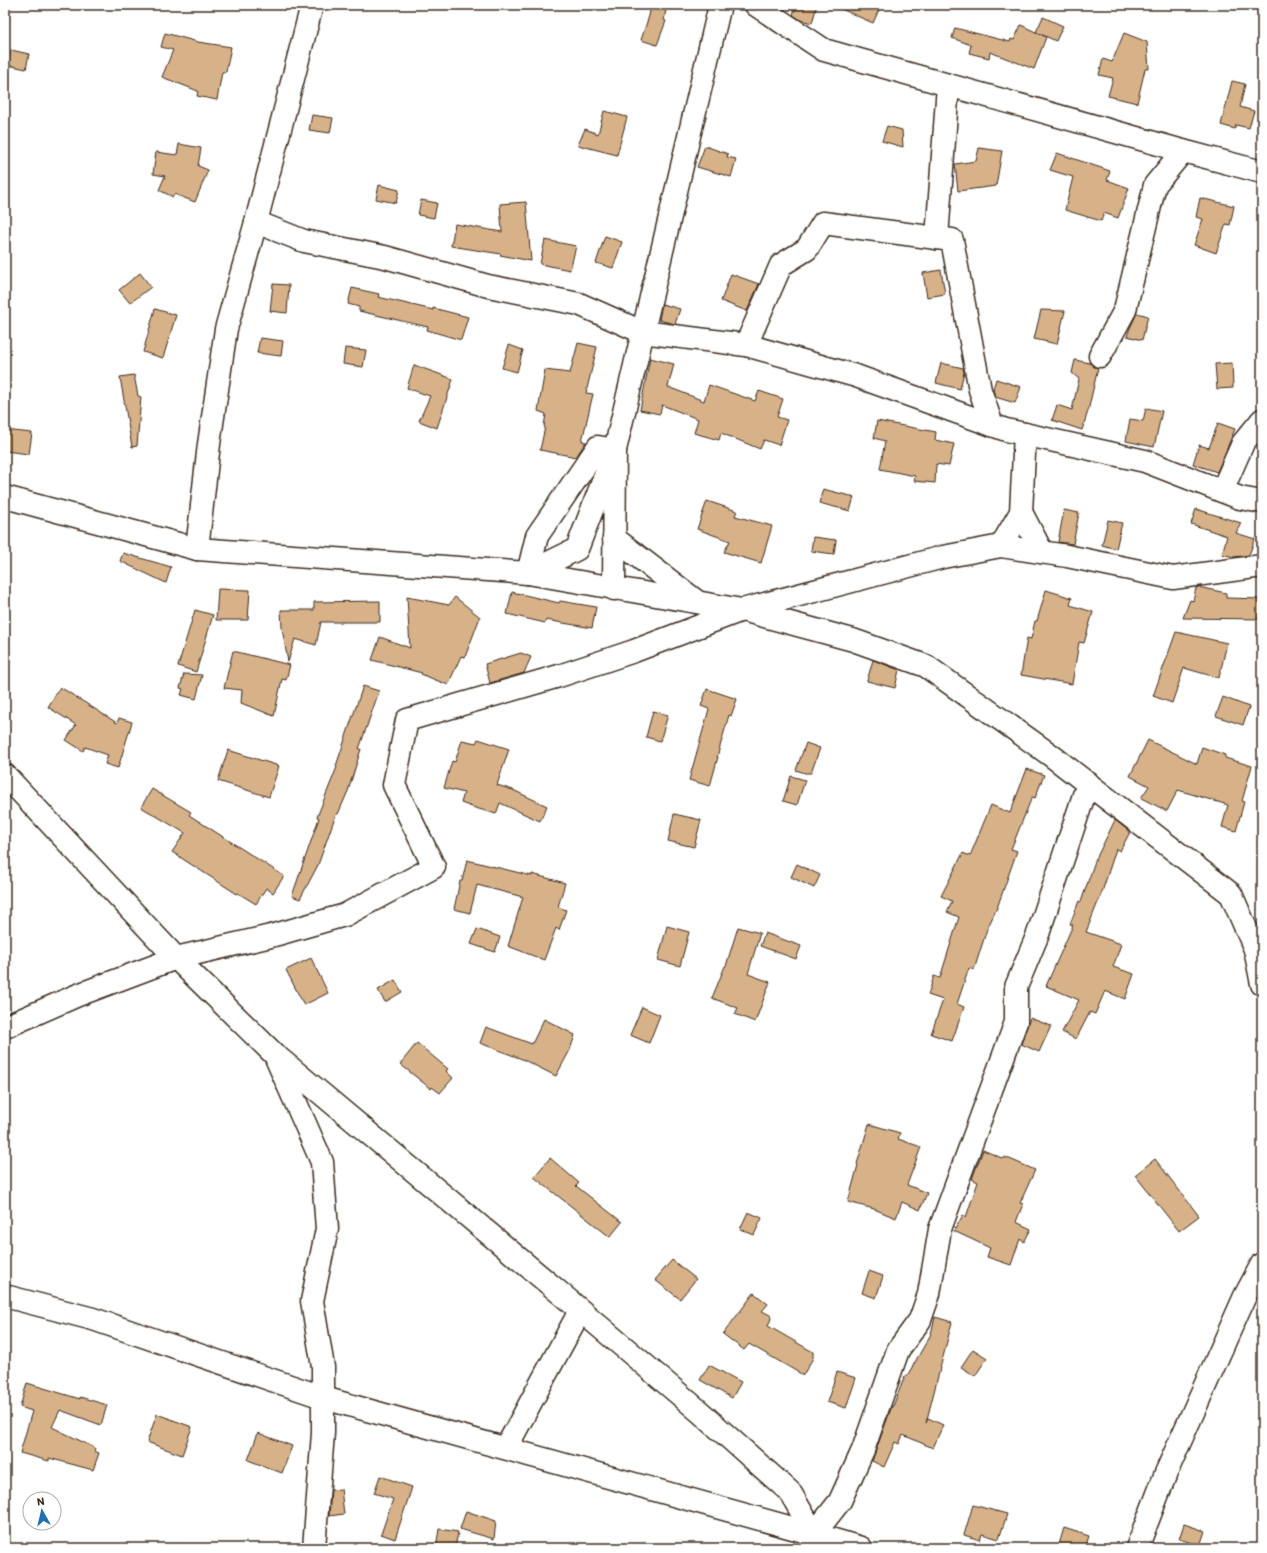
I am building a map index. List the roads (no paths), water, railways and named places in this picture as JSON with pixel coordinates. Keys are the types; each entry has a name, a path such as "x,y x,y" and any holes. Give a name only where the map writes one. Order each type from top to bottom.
{"street":[{"path":"197,549 209,444 226,330 256,222 312,5"},
{"path":"528,573 577,549 615,450 720,5"},
{"path":"756,5 824,50 1182,151 1262,172"},
{"path":"937,238 948,85"},
{"path":"1100,356 1125,310 1155,185 1182,151"},
{"path":"256,222 304,241 385,257 488,286 578,304 642,332 746,346 856,376 992,425 1145,461 1240,498 1262,502"},
{"path":"746,346 781,265 807,249 824,223 952,240 980,390 992,425"},
{"path":"1222,490 1243,443 1262,420"},
{"path":"1000,546 1021,512 1026,434"},
{"path":"528,573 537,536 598,447 615,450"},
{"path":"614,589 615,450"},
{"path":"5,497 197,549 528,573 742,610 853,640 926,666 1052,756 1231,894 1258,952 1262,984"},
{"path":"1021,512 1042,552"},
{"path":"614,538 698,603"},
{"path":"5,1027 78,995 176,958 271,936 345,916 434,868 394,785 407,720 559,676 626,654 742,610 943,557 1000,546 1067,556 1173,578 1262,566"},
{"path":"7,780 176,958 274,1054 699,1411 790,1492 813,1541"},
{"path":"813,1541 840,1501 863,1450 898,1350 920,1320 929,1294 940,1229 1016,1022 1016,987 1038,934 1088,783"},
{"path":"274,1054 322,1162 327,1228 312,1302 323,1367 323,1433 314,1548"},
{"path":"1137,1548 1166,1473 1244,1296 1262,1264"},
{"path":"5,1296 93,1319 323,1397 506,1448 813,1541 861,1548"},
{"path":"506,1448 580,1311"}]}
